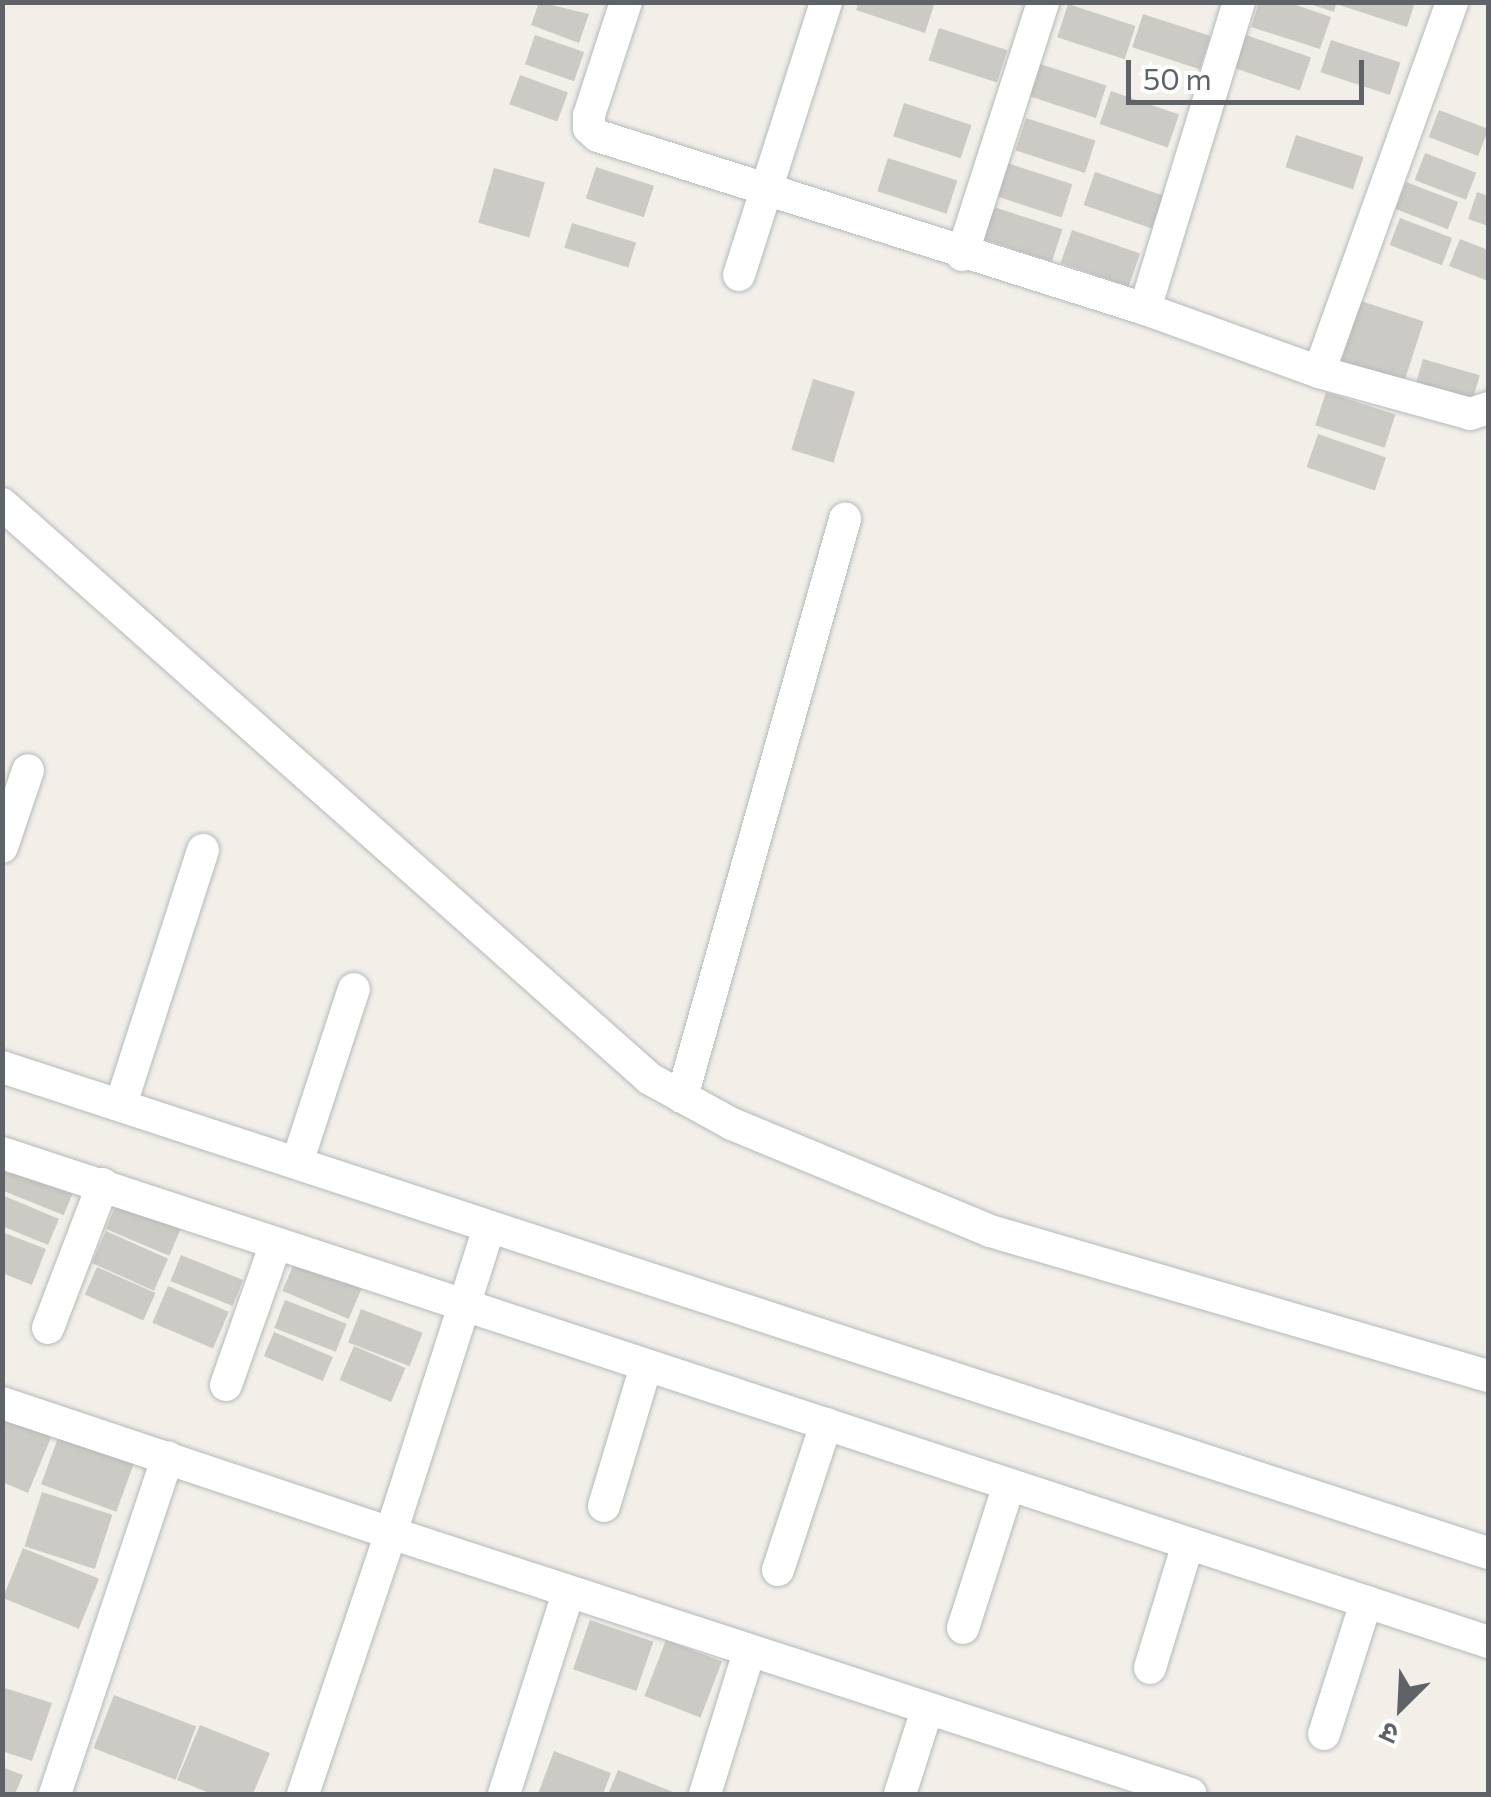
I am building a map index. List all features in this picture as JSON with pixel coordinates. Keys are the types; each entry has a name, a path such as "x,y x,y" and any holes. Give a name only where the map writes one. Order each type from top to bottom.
{"street":[{"path":"626,2 589,128 962,255 1145,310 1319,372 1470,414 1488,408"},
{"path":"739,275 826,2"},
{"path":"962,255 1044,2"},
{"path":"1145,310 1239,2"},
{"path":"1319,372 1452,2"},
{"path":"2,504 594,1032 682,1098 990,1231 1488,1376"},
{"path":"682,1098 845,519"},
{"path":"2,847 28,770"},
{"path":"122,1104 203,850"},
{"path":"297,1163 354,989"},
{"path":"2,1067 1488,1553"},
{"path":"2,1153 103,1184 275,1246 1488,1642"},
{"path":"48,1328 103,1184"},
{"path":"303,1794 490,1226"},
{"path":"226,1385 275,1246"},
{"path":"604,1506 646,1366"},
{"path":"2,1403 926,1710 1107,1782 1191,1794"},
{"path":"778,1570 826,1424"},
{"path":"55,1794 168,1457"},
{"path":"963,1628 1009,1485"},
{"path":"1150,1668 1188,1544"},
{"path":"504,1794 568,1593"},
{"path":"1324,1734 1366,1602"},
{"path":"705,1794 749,1652"},
{"path":"900,1794 926,1710"}],"building":[{"path":"539,2 589,14 579,43 531,25"},
{"path":"859,2 935,2 925,33 856,10"},
{"path":"1259,2 1287,2 1331,17 1320,49 1251,27"},
{"path":"1415,2 1407,27 1336,4 1334,12 1307,3"},
{"path":"1068,4 1136,26 1125,59 1057,37"},
{"path":"1143,14 1211,36 1200,69 1132,47"},
{"path":"939,28 1007,50 997,83 928,60"},
{"path":"1243,34 1311,57 1300,91 1232,67"},
{"path":"535,35 584,52 574,81 525,64"},
{"path":"1331,40 1400,63 1390,95 1320,72"},
{"path":"1037,63 1106,86 1096,118 1026,95"},
{"path":"520,75 568,92 557,122 509,104"},
{"path":"1111,91 1179,114 1168,148 1100,124"},
{"path":"904,103 972,125 961,158 893,136"},
{"path":"1439,110 1488,129 1478,156 1429,137"},
{"path":"1026,118 1095,141 1085,173 1015,150"},
{"path":"1296,135 1364,157 1353,189 1285,167"},
{"path":"1425,153 1476,173 1466,200 1415,180"},
{"path":"888,158 957,181 947,214 877,191"},
{"path":"1004,162 1072,184 1062,218 993,195"},
{"path":"596,167 654,186 644,217 586,198"},
{"path":"494,168 545,183 529,237 478,223"},
{"path":"1095,172 1163,195 1152,229 1084,205"},
{"path":"1406,182 1458,202 1448,229 1396,209"},
{"path":"1477,192 1488,196 1488,226 1468,219"},
{"path":"994,207 1062,229 1052,262 983,239"},
{"path":"1400,218 1452,238 1442,265 1390,245"},
{"path":"572,223 636,243 628,267 564,248"},
{"path":"1072,230 1140,253 1129,287 1061,263"},
{"path":"1460,239 1488,250 1488,281 1449,266"},
{"path":"1361,301 1424,321 1402,389 1339,369"},
{"path":"1423,359 1480,375 1470,411 1413,395"},
{"path":"813,379 855,392 833,463 791,450"},
{"path":"1326,392 1395,415 1385,448 1315,425"},
{"path":"1318,434 1386,457 1375,491 1307,467"},
{"path":"10,1159 76,1186 64,1215 2,1190"},
{"path":"121,1193 185,1220 169,1256 106,1229"},
{"path":"2,1195 59,1219 48,1245 2,1226"},
{"path":"106,1231 168,1259 154,1291 92,1263"},
{"path":"2,1232 46,1249 32,1285 2,1273"},
{"path":"298,1254 364,1282 349,1319 282,1291"},
{"path":"181,1255 243,1280 233,1306 171,1281"},
{"path":"97,1267 155,1293 143,1320 85,1294"},
{"path":"168,1286 229,1312 213,1349 152,1323"},
{"path":"285,1300 347,1324 336,1352 274,1328"},
{"path":"361,1309 423,1333 410,1366 348,1343"},
{"path":"274,1332 333,1357 323,1381 264,1356"},
{"path":"354,1346 406,1368 391,1402 340,1380"},
{"path":"2,1415 52,1435 28,1493 2,1482"},
{"path":"62,1427 137,1454 116,1512 41,1484"},
{"path":"42,1492 112,1515 95,1569 24,1546"},
{"path":"23,1548 99,1579 79,1629 3,1598"},
{"path":"590,1620 653,1642 636,1691 573,1669"},
{"path":"666,1640 722,1662 701,1718 644,1696"},
{"path":"2,1687 52,1703 32,1761 2,1751"},
{"path":"114,1695 196,1727 176,1780 94,1748"},
{"path":"200,1725 270,1753 253,1794 212,1794 177,1780"},
{"path":"554,1751 611,1773 603,1794 538,1794"},
{"path":"2,1767 23,1775 15,1794 2,1794"},
{"path":"618,1770 678,1794 608,1794"}]}
